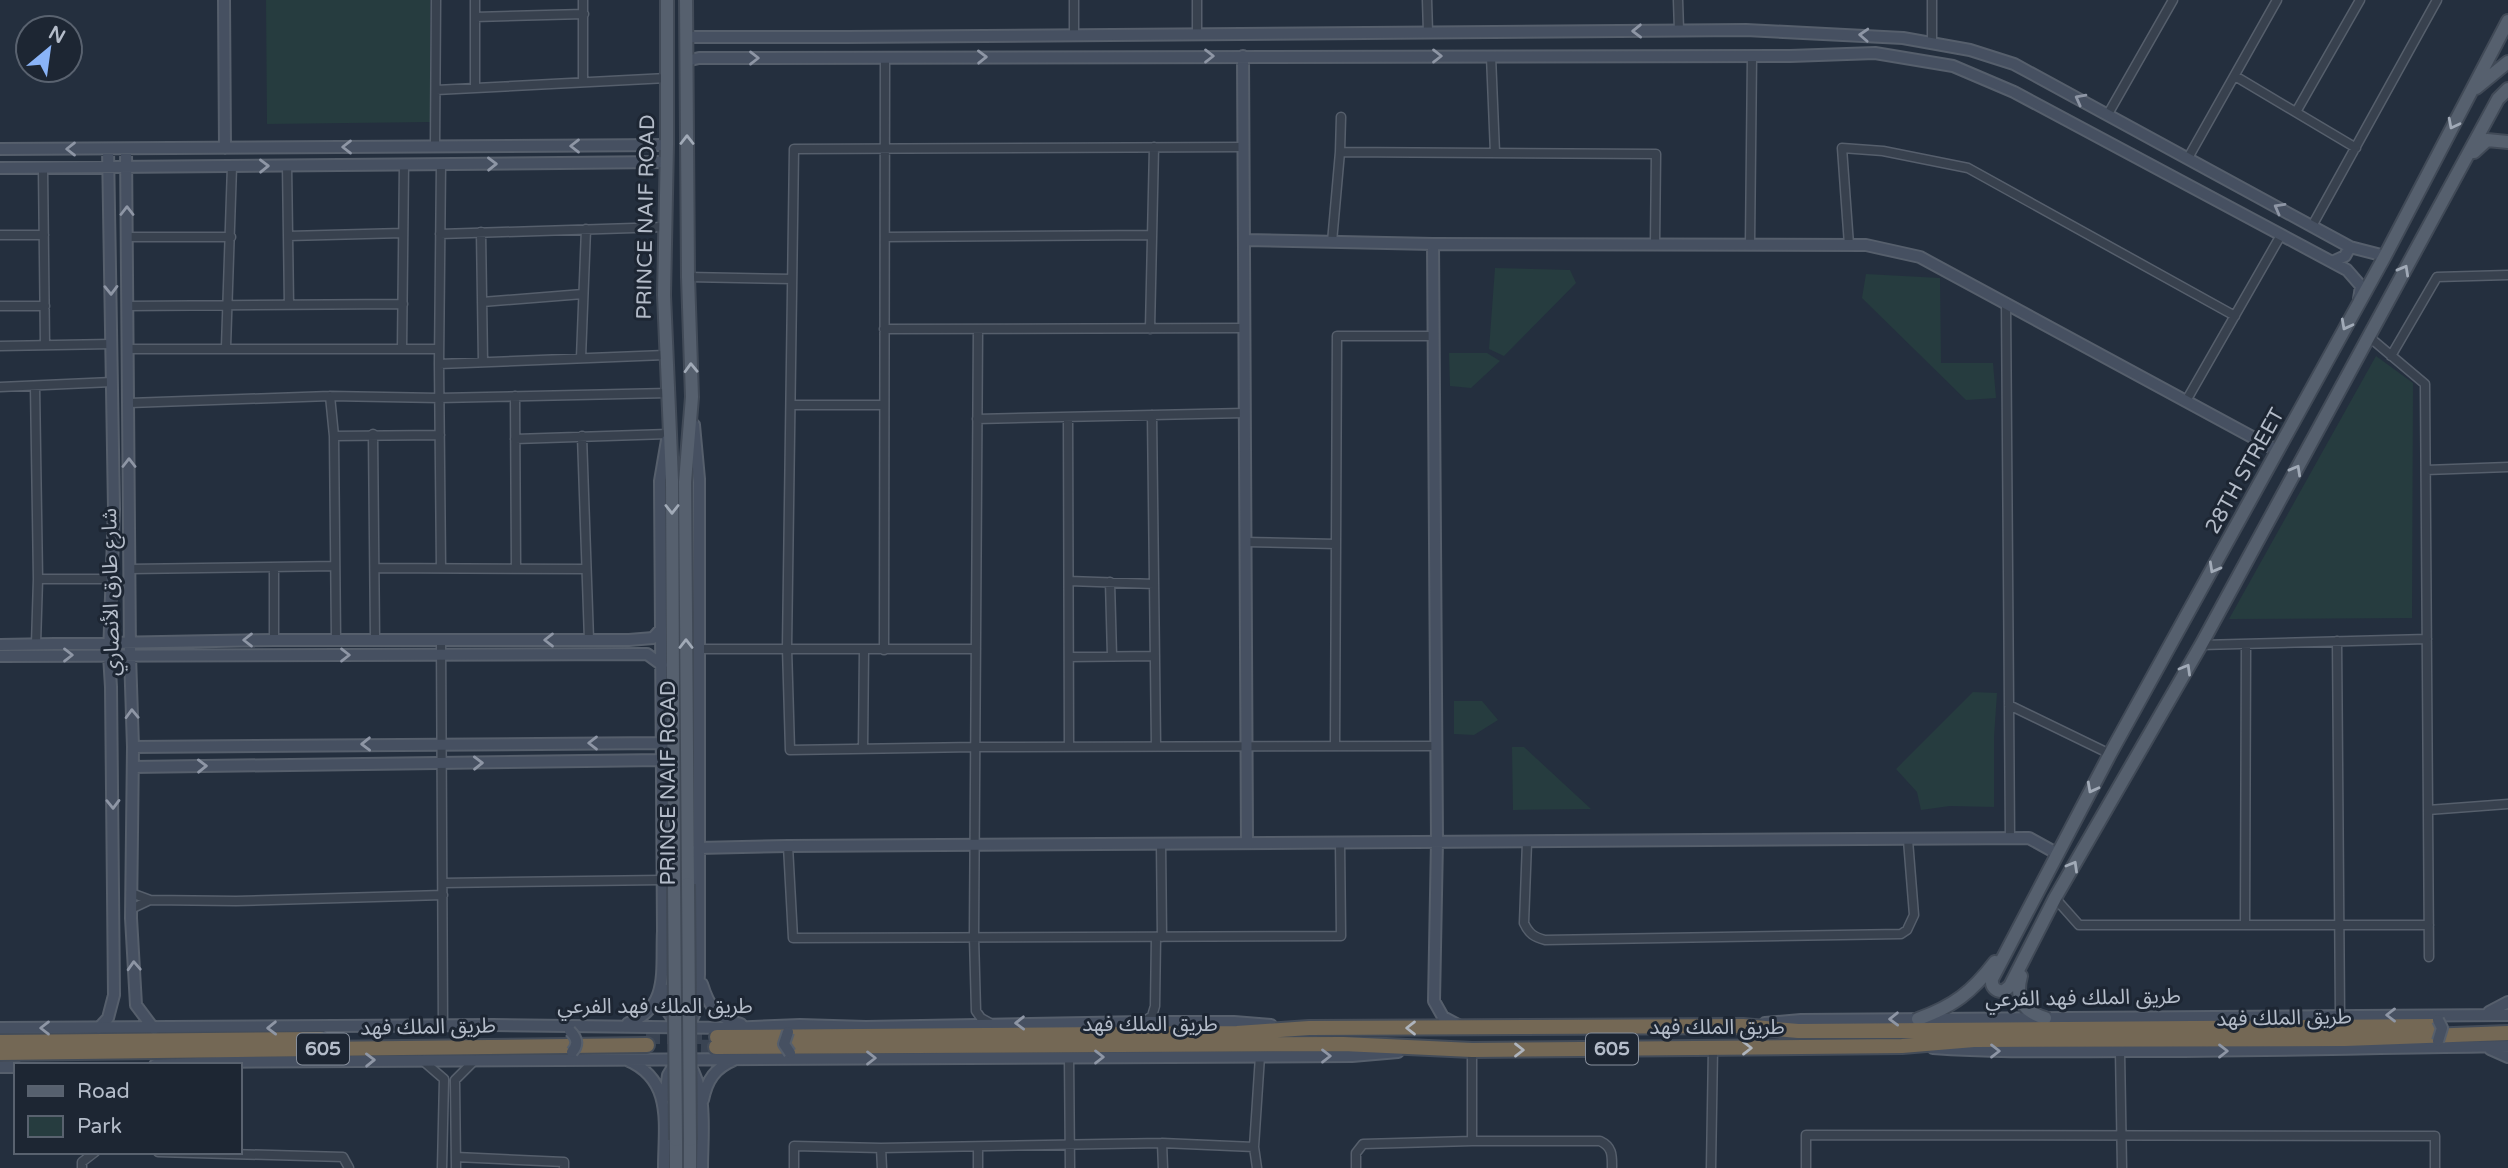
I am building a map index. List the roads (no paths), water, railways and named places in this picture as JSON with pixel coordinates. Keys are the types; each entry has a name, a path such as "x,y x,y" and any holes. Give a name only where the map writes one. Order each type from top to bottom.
{"highway":[{"name":"طريق الملك فهد","path":"713,1043 1237,1033 1309,1028 1743,1026 1798,1031 2508,1026"},
{"name":"طريق الملك فهد","path":"713,1043 1343,1044 1472,1050 1902,1046 1974,1040 2331,1039 2508,1034"},
{"name":"طريق الملك فهد","path":"0,1042 648,1036"},
{"name":"طريق الملك فهد","path":"0,1053 648,1036"}],"main road":[{"name":"PRINCE NAIF ROAD","path":"667,0 665,355 672,480 676,1168"},
{"name":"PRINCE NAIF ROAD","path":"686,0 691,397 685,482 675,883 690,1168"},
{"name":"28TH STREET","path":"2013,939 2110,754 2385,256 2508,21"},
{"path":"2468,95 2508,62"},
{"name":"28TH STREET","path":"2029,948 2201,645 2498,99 2508,89"},
{"path":"2464,162 2487,140 2508,142"},
{"path":"2013,939 1992,979 1996,990 2001,992 2007,989 2029,948"},
{"path":"1918,1019 1965,996 2013,939"},
{"path":"2029,948 2018,987 2020,1000 2029,1011 2045,1018"}],"street":[{"path":"224,0 225,148"},
{"path":"435,147 436,0"},
{"path":"475,0 475,88"},
{"path":"583,0 583,82"},
{"path":"1074,0 1074,36"},
{"path":"1197,0 1197,34"},
{"path":"1427,0 1428,32"},
{"path":"1678,0 1679,30"},
{"path":"1932,0 1932,43"},
{"path":"2108,114 2173,0"},
{"path":"2188,158 2277,0"},
{"path":"2296,112 2360,0"},
{"path":"2312,226 2437,0"},
{"path":"475,17 584,14"},
{"path":"686,37 1679,30 1797,31 1903,38 1970,50 2014,65 2350,247 2385,256"},
{"path":"723,58 718,47 724,37"},
{"path":"686,61 723,58 1752,56 1875,53 1953,66 2014,92 2347,270 2361,286 2359,302"},
{"path":"1243,56 1247,843"},
{"path":"1491,56 1494,153"},
{"path":"1750,244 1752,56"},
{"path":"884,650 885,58"},
{"path":"2235,76 2356,148"},
{"path":"436,90 667,78"},
{"path":"1332,242 1340,152 1340,117"},
{"path":"604,145 606,163"},
{"path":"0,149 667,145"},
{"path":"372,147 373,164"},
{"path":"1150,328 1153,147"},
{"path":"1243,147 794,149 787,648 790,750 1069,746 1436,746"},
{"path":"1849,245 1842,148 1883,151 1968,167 2235,316"},
{"name":"شارع طارق الأنصاري","path":"99,1028 108,1018 114,995 109,655 113,579 112,344 108,149"},
{"name":"شارع طارق الأنصاري","path":"126,149 130,654 134,747 131,909 136,1005 153,1029"},
{"path":"1340,152 1656,154 1655,244"},
{"path":"0,168 665,162"},
{"path":"402,349 404,164"},
{"path":"441,164 441,568"},
{"path":"288,165 289,305"},
{"path":"226,347 232,166"},
{"path":"43,168 45,345"},
{"path":"440,234 665,227"},
{"path":"581,358 586,229"},
{"path":"481,232 483,362"},
{"path":"288,236 403,233"},
{"path":"0,235 44,235"},
{"path":"884,237 1152,235"},
{"path":"2186,401 2281,235"},
{"path":"127,237 230,237"},
{"path":"1244,240 1433,244 1866,245 1920,257 2278,451"},
{"path":"1433,244 1437,841 1434,1001 1443,1017 1463,1028"},
{"path":"2332,262 2345,256 2350,247"},
{"path":"2391,356 2437,277 2508,275"},
{"path":"688,277 792,279"},
{"path":"482,302 583,294"},
{"path":"2006,303 2010,839"},
{"path":"128,306 403,304"},
{"path":"0,306 45,306"},
{"path":"884,328 1244,328"},
{"path":"978,329 974,937 976,1011 990,1024"},
{"path":"1335,746 1337,336 1434,336"},
{"path":"2368,336 2425,384 2429,957"},
{"path":"0,346 112,344"},
{"path":"128,349 439,349"},
{"path":"439,364 665,355"},
{"path":"0,387 112,382"},
{"path":"34,386 38,579 36,644"},
{"path":"129,403 330,396 439,398 668,393"},
{"path":"330,396 334,436 336,639"},
{"path":"515,396 516,568"},
{"name":"PRINCE NAIF ROAD","path":"691,397 698,478 699,975"},
{"path":"791,405 884,405"},
{"path":"977,419 1244,413"},
{"path":"1152,415 1156,746"},
{"path":"1068,417 1069,746"},
{"path":"373,434 375,639"},
{"path":"515,439 668,434"},
{"name":"PRINCE NAIF ROAD","path":"662,968 663,919 675,883 662,760 660,481 668,434"},
{"path":"334,436 440,435"},
{"path":"582,436 589,640"},
{"path":"2426,470 2508,467"},
{"path":"1245,542 1336,544"},
{"path":"130,569 335,566"},
{"path":"274,567 274,640"},
{"path":"374,568 586,569"},
{"path":"38,579 113,579"},
{"path":"1069,581 1154,584"},
{"path":"1110,582 1112,656"},
{"path":"0,645 336,639 589,640 653,638 661,629"},
{"path":"441,639 443,1026"},
{"path":"2201,645 2427,639"},
{"path":"2337,640 2340,1015"},
{"path":"2245,925 2246,644"},
{"path":"698,649 976,649"},
{"path":"863,748 864,650"},
{"path":"0,656 647,654 662,665"},
{"path":"1069,657 1155,656"},
{"path":"2009,705 2110,754"},
{"path":"618,743 619,761"},
{"path":"134,747 662,743"},
{"path":"133,767 662,760"},
{"path":"2428,810 2508,804"},
{"path":"698,848 2029,838 2058,854"},
{"path":"1527,842 1524,923 1534,937 1545,940 1901,934 1907,930 1914,915 1908,840"},
{"path":"788,846 793,938 1341,936 1340,842"},
{"path":"1143,1022 1152,1016 1155,1006 1161,843"},
{"path":"443,884 675,883"},
{"path":"131,893 150,900 236,901 443,895"},
{"path":"2055,898 2079,925 2429,925"},
{"path":"131,909 150,900"},
{"path":"663,919 672,929 685,931 694,925 698,918"},
{"path":"622,1025 637,1020 652,1009 660,995 662,968"},
{"path":"662,968 666,1005 696,1052 713,1043"},
{"path":"699,975 707,1002 716,1013 746,1026"},
{"path":"655,1058 666,1053 696,1013 699,975"},
{"path":"2478,1014 2496,1010 2508,1002"},
{"name":"طريق الملك فهد الفرعي","path":"1743,1026 1801,1020 2508,1015"},
{"path":"2428,1048 2438,1041 2442,1028 2434,1017"},
{"name":"طريق الملك فهد الفرعي","path":"217,1063 681,1057 746,1026 1234,1022 1309,1028"},
{"name":"طريق الملك فهد الفرعي","path":"0,1028 566,1028 622,1025 648,1036 684,1032 713,1043 737,1059 1352,1056 1432,1049"},
{"path":"800,1025 788,1032 784,1044 790,1052 803,1058"},
{"path":"562,1059 572,1052 577,1044 577,1039 566,1028"},
{"path":"648,1036 662,1029 674,1043 695,1075 702,1110"},
{"path":"664,1168 664,1110 668,1075 681,1057 684,1032"},
{"path":"1902,1046 1975,1051 2508,1046"},
{"path":"2484,1046 2508,1057"},
{"path":"1711,1168 1713,1048"},
{"path":"1472,1050 1472,1141"},
{"path":"2120,1051 2122,1168"},
{"path":"1256,1168 1254,1147 1260,1056"},
{"path":"1069,1057 1070,1168"},
{"path":"617,1058 628,1060 650,1074 659,1088 664,1110"},
{"path":"702,1168 702,1110 705,1090 719,1068 737,1059"},
{"path":"422,1060 444,1079 442,1168"},
{"path":"456,1168 455,1080 475,1060"},
{"path":"664,1124 673,1109 684,1107 695,1113 702,1126"},
{"path":"1806,1168 1806,1135 2435,1136 2435,1168"},
{"path":"1356,1168 1356,1153 1363,1144 1472,1141 1600,1141 1607,1144 1611,1150 1612,1168"},
{"path":"794,1168 794,1146 881,1149 1162,1143 1254,1147"},
{"path":"1162,1143 1163,1168"},
{"path":"978,1147 978,1168"},
{"path":"881,1149 882,1168"},
{"path":"82,1168 82,1162 92,1154"},
{"path":"242,1154 343,1157 349,1168"},
{"path":"456,1157 564,1162 564,1168"}],"tunnel":[{"path":"646,1037 717,1037"},
{"path":"680,1046 716,1047"}]}
